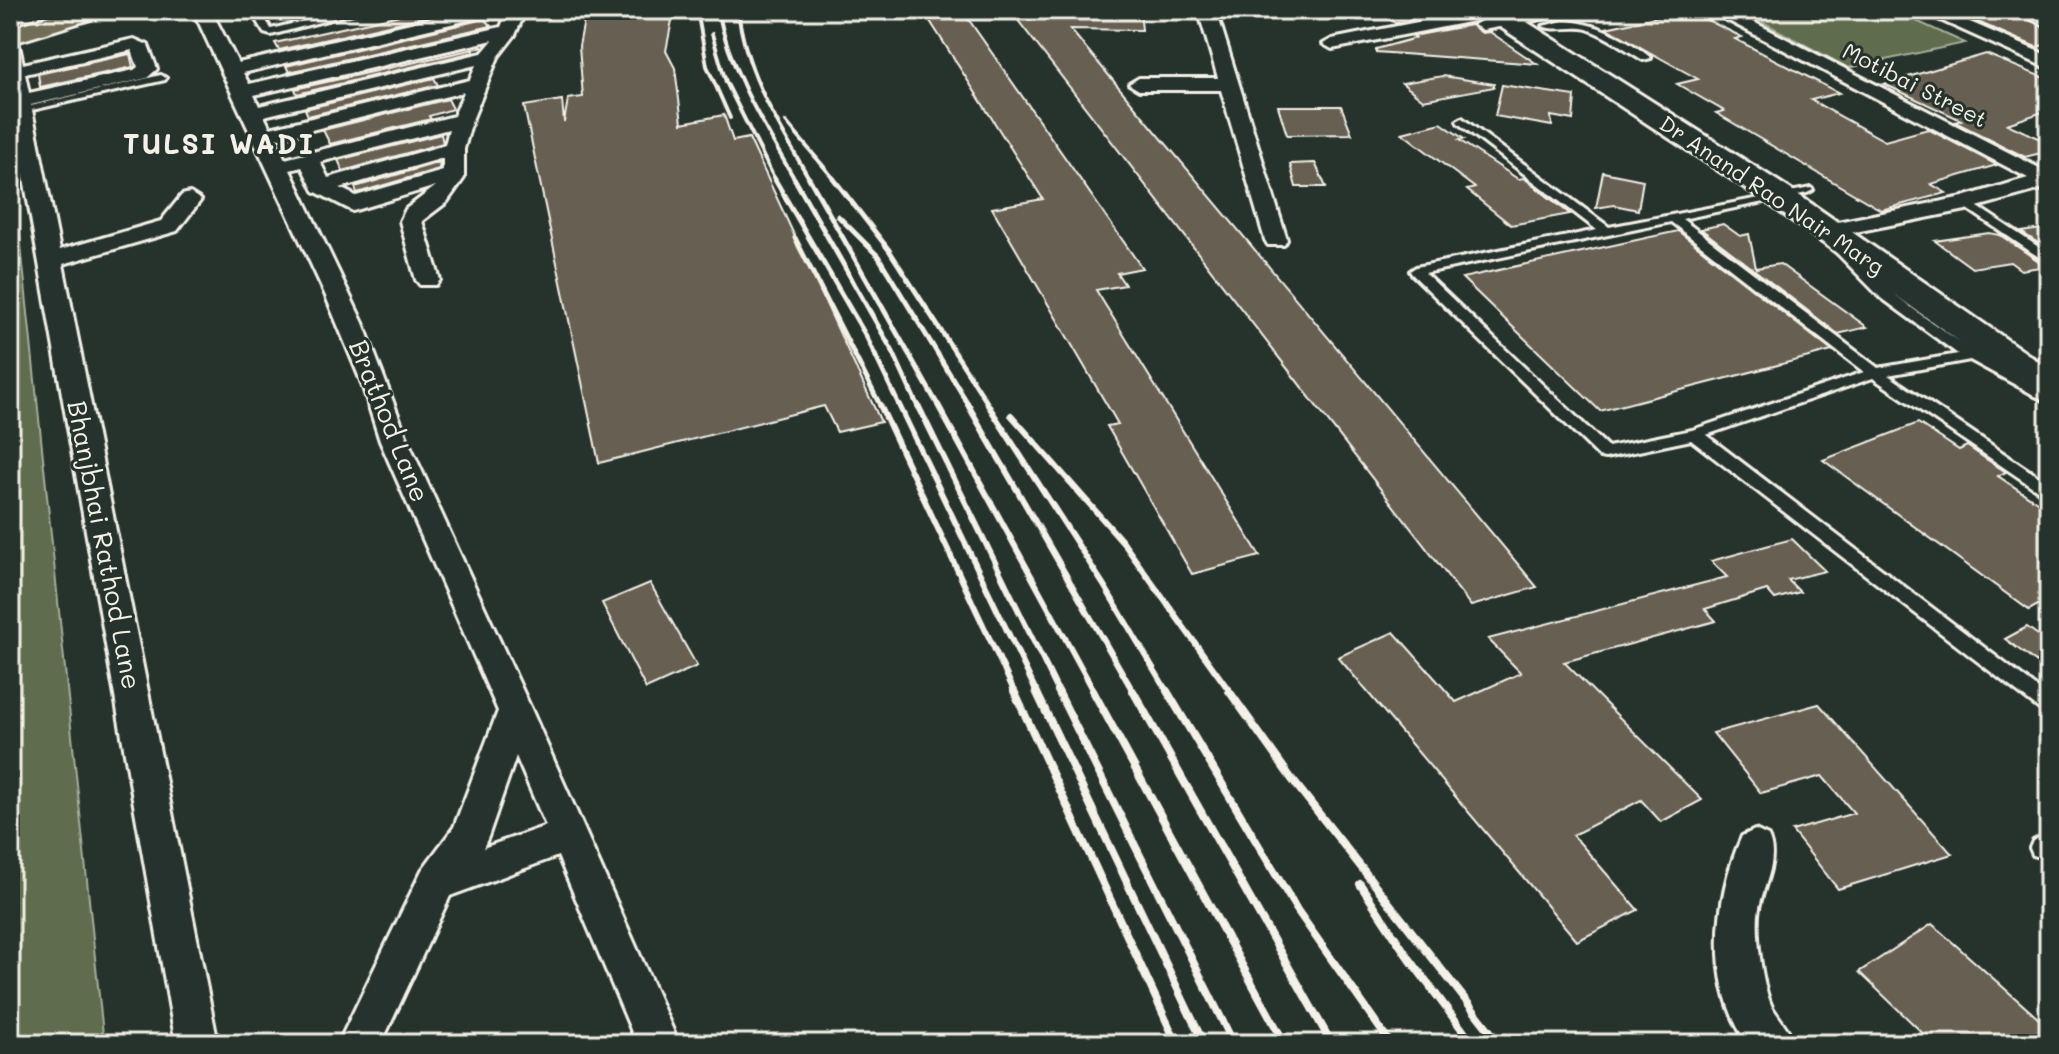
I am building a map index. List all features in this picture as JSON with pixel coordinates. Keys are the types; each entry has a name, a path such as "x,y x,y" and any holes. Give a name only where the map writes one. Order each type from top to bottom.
{"main road":[{"path":"10,30 73,10"},
{"path":"10,36 95,10"},
{"name":"Dr Anand Rao Nair Marg","path":"1521,15 1793,193 1858,225 2049,365"},
{"name":"Dr Anand Rao Nair Marg","path":"1793,193 1825,231 2049,387"}],"street":[{"name":"Brathod Lane","path":"202,10 244,91 334,286 382,402 394,441 515,711 658,1044"},
{"path":"233,70 489,10"},
{"path":"308,159 322,186 347,201 361,203 444,179 448,176 449,150 488,57 508,31 517,10"},
{"path":"1207,10 1276,240"},
{"name":"Motibai Street","path":"1717,10 2048,179"},
{"path":"1927,10 2049,63"},
{"path":"2021,10 2049,22"},
{"path":"1428,37 1521,15"},
{"path":"1332,44 1521,15"},
{"path":"244,91 508,31"},
{"path":"13,59 134,44 139,45 148,69 140,74 22,105"},
{"path":"254,113 488,57"},
{"name":"Bhanjbhai Rathod Lane","path":"13,59 197,1044"},
{"path":"264,136 441,90 477,84"},
{"path":"1139,84 1227,84"},
{"path":"278,167 462,120"},
{"path":"428,280 411,221 414,214 439,197 450,185 453,178 449,150"},
{"path":"1825,231 1966,203 2048,179"},
{"path":"51,260 169,226 190,200"},
{"path":"359,1044 436,883 469,837 515,711"},
{"path":"436,883 568,835"},
{"path":"1755,848 1738,915 1742,973 1754,1017 1774,1044"}],"lane":[{"path":"255,10 267,31 271,32 359,10"},
{"path":"281,13 292,10"},
{"path":"1521,15 1585,23 1646,58"},
{"path":"22,105 161,78"},
{"path":"1462,121 1607,232"},
{"path":"1793,193 1416,271 1605,453 1694,434 1875,373 1969,356"},
{"path":"1966,203 2049,260"},
{"path":"1673,218 1875,373 2049,492"},
{"path":"1825,231 1864,278 1969,356 2049,398"},
{"path":"1694,434 2049,707"}],"green space":[{"path":"1799,10 1892,10 1965,43 1848,68 1757,19"},
{"path":"10,140 104,1044 10,1044"}],"building":[{"path":"422,10 454,10 279,50 275,43"},
{"path":"586,10 674,10 666,51 675,68 682,123 724,115 733,141 749,138 881,422 837,432 824,406 599,463 524,106 562,100 564,122 568,99 583,97 579,46"},
{"path":"923,10 962,10 1142,268 1117,273 1125,285 1096,290 1260,556 1192,574 1107,426 1118,424 992,208 1043,199"},
{"path":"1010,10 1140,10 1142,30 1070,29 1537,587 1471,606"},
{"path":"1377,10 1463,10 1395,23"},
{"path":"1687,10 1742,37 1735,39 1839,93 1811,100 1885,141 1928,129 1997,165 1931,184 1946,193 1881,210 1716,113 1724,111 1677,84 1698,79 1606,28"},
{"path":"1950,10 2009,10 2049,30 2049,44 2036,47"},
{"path":"484,19 491,26 289,72 286,66"},
{"path":"1471,25 1482,33 1490,32 1537,64 1376,52 1376,49 1416,38 1413,36"},
{"path":"472,49 474,52 297,94 295,89"},
{"path":"130,54 133,67 40,87 38,74"},
{"path":"1986,54 2049,80 2049,110 2007,124 2049,143 2049,151 2025,157 1955,122 1961,120 1884,84"},
{"path":"1443,76 1494,84 1494,87 1423,100 1402,83"},
{"path":"434,78 438,85 308,116 305,109"},
{"path":"1502,85 1575,96 1573,120 1551,116 1552,126 1495,116"},
{"path":"448,99 453,109 429,116 431,119 330,144 323,130"},
{"path":"1278,106 1341,106 1352,134 1287,135"},
{"path":"1441,123 1464,139 1459,140 1518,179 1524,178 1570,214 1511,225 1467,190 1475,188 1402,133"},
{"path":"441,134 443,143 343,171 338,160"},
{"path":"440,162 439,169 357,193 355,187"},
{"path":"1315,163 1326,187 1296,187 1290,164"},
{"path":"1603,172 1643,180 1638,210 1614,205 1596,208"},
{"path":"1723,224 1740,236 1749,234 1756,268 1780,264 1867,327 1838,334 1701,229"},
{"path":"2049,228 2049,250 2021,232"},
{"path":"1678,231 1832,351 1600,411 1462,278"},
{"path":"1989,233 2000,235 2046,266 2021,270 2010,262 1972,268 1935,241"},
{"path":"1918,423 1959,450 1967,446 2006,472 1998,476 2049,510 2049,599 2029,610 1823,460"},
{"path":"1792,539 1825,571 1788,580 1800,592 1775,599 1767,590 1705,609 1716,621 1564,662 1702,800 1661,822 1641,800 1573,835 1638,910 1577,941 1338,657 1394,632 1456,702 1521,673 1488,639 1727,577 1711,561"},
{"path":"650,583 697,666 646,689 602,603"},
{"path":"2027,627 2049,643 2049,672 2005,639"},
{"path":"1819,704 1952,854 1838,889 1792,831 1854,813 1822,776 1761,793 1713,733"},
{"path":"1932,924 2049,1028 2049,1044 1934,1044 1859,972"}],"railway":[{"path":"697,10 707,66 730,118"},
{"path":"718,10 739,77 795,180"},
{"path":"738,10 756,77 775,119 810,180"},
{"path":"712,34 726,82 774,178"},
{"path":"786,122 835,180"},
{"path":"774,178 866,336 900,407"},
{"path":"794,178 893,352 918,407"},
{"path":"809,178 939,407"},
{"path":"833,178 889,250 990,407"},
{"path":"838,216 878,256 970,407"},
{"path":"795,238 880,405"},
{"path":"880,405 1015,693"},
{"path":"899,405 1037,693"},
{"path":"918,405 1059,693"},
{"path":"938,405 1095,693"},
{"path":"968,405 1134,693"},
{"path":"988,405 1105,587 1168,693"},
{"path":"1011,415 1122,541 1231,693"},
{"path":"1014,691 1177,1044"},
{"path":"1036,691 1204,1044"},
{"path":"1058,691 1234,1044"},
{"path":"1093,691 1285,1044"},
{"path":"1133,691 1332,1044"},
{"path":"1167,691 1297,910 1391,1044"},
{"path":"1229,691 1291,778 1500,1044"},
{"path":"1360,884 1406,954 1473,1044"}],"district":[{"name":"TULSI WADI","path":"219,144"}]}
